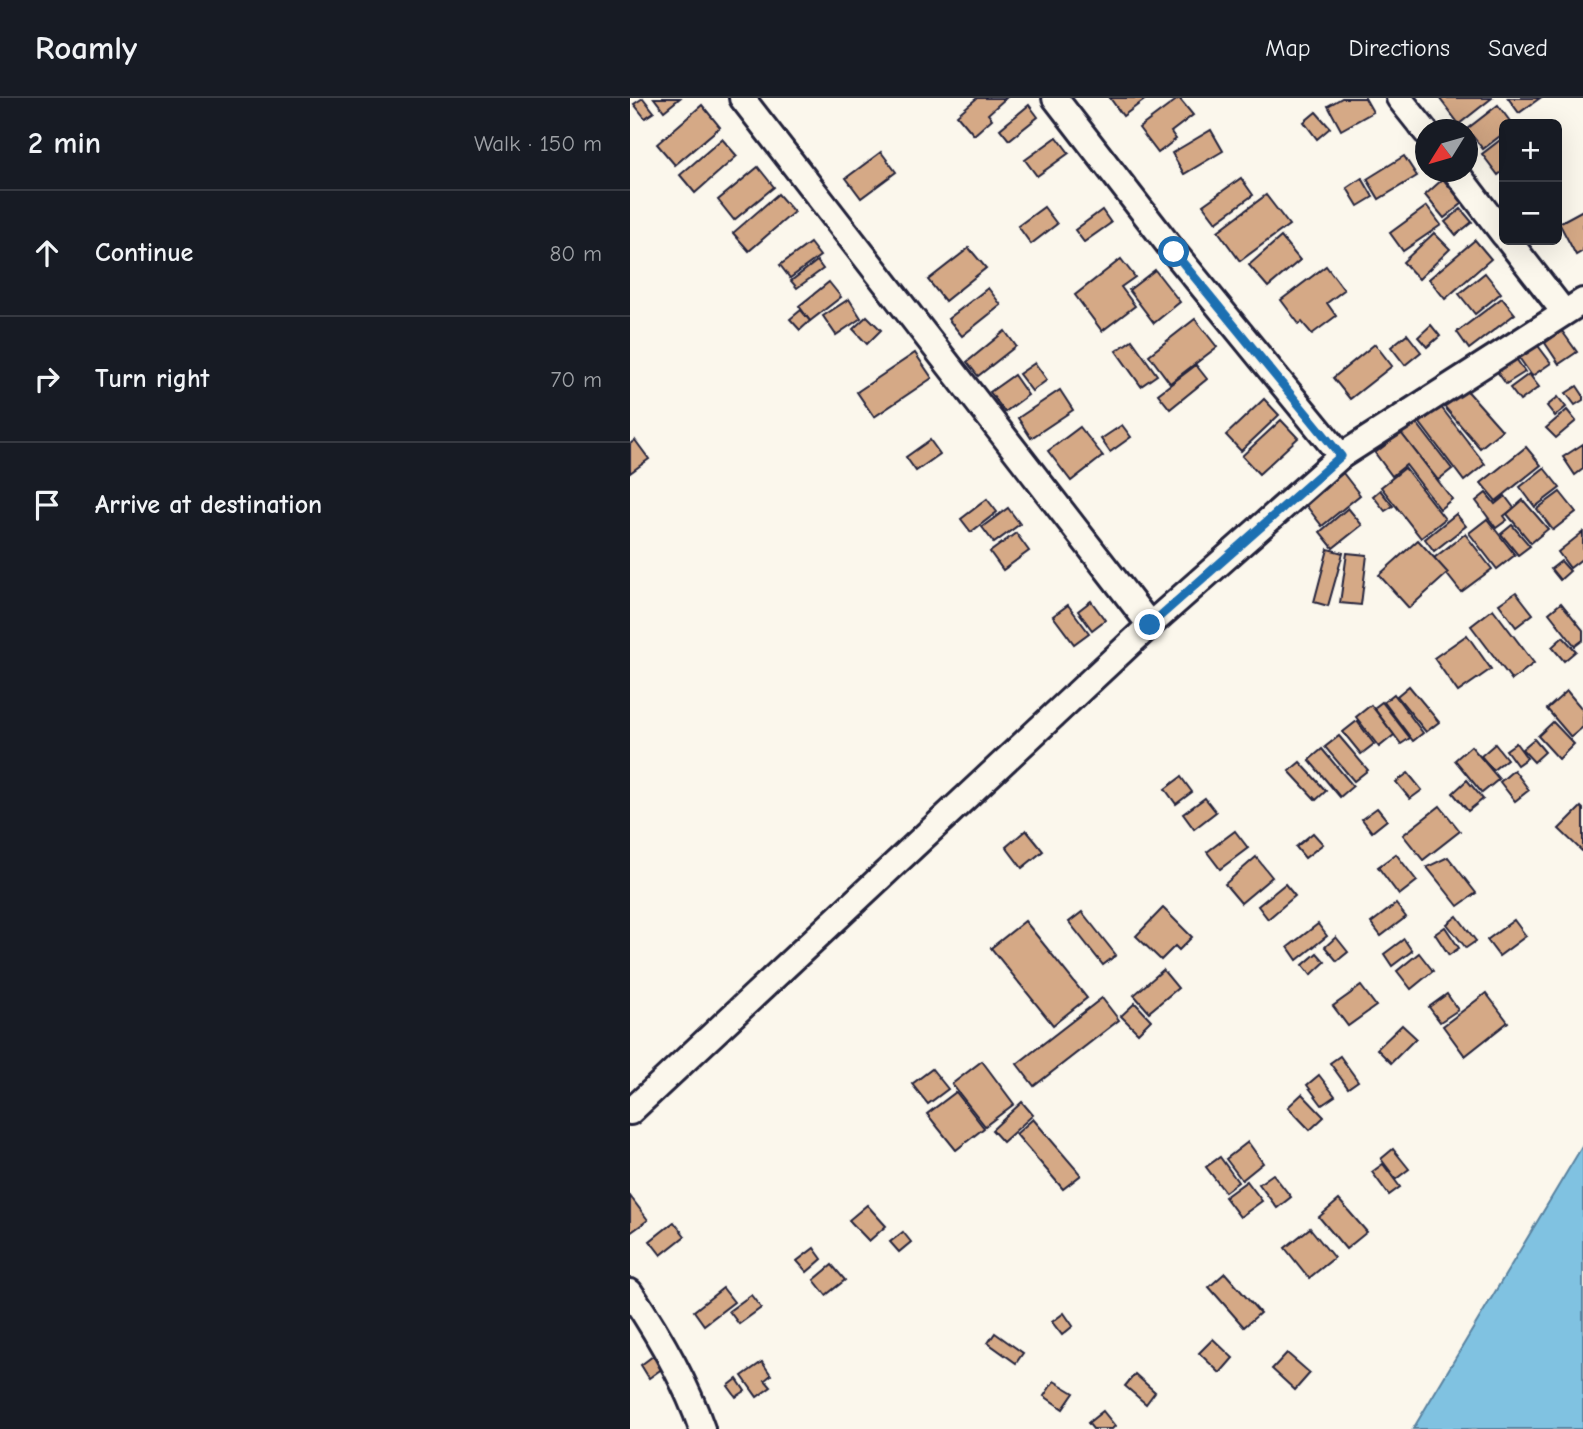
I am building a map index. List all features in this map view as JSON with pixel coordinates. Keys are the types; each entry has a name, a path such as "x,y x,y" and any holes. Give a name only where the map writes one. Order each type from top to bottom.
{"street":[{"path":"742,98 1150,625"},
{"path":"1055,98 1174,252 1341,456"},
{"path":"1399,98 1416,119"},
{"path":"1464,182 1499,228"},
{"path":"630,1112 1150,625 1341,456 1573,306 1513,245"},
{"path":"630,1292 657,1332 691,1396 702,1429"}],"water":[{"path":"1583,1145 1583,1429 1413,1429"}],"building":[{"path":"643,98 654,112 645,118 634,104"},
{"path":"654,98 680,98 664,111"},
{"path":"977,98 1006,98 988,114 992,119 974,135 957,115"},
{"path":"1110,98 1147,98 1123,116"},
{"path":"1179,98 1193,115 1171,132 1176,139 1158,153 1139,128"},
{"path":"1342,98 1365,98 1373,112 1341,130 1328,106"},
{"path":"1492,98 1465,119 1455,119 1440,99"},
{"path":"1508,98 1540,98 1519,113"},
{"path":"702,105 720,127 675,165 657,144"},
{"path":"1029,105 1038,117 1009,140 1000,129"},
{"path":"1498,105 1508,119 1499,119 1499,137 1483,149 1478,143 1478,120"},
{"path":"1316,112 1330,128 1317,139 1304,122"},
{"path":"1211,130 1223,151 1184,174 1172,153"},
{"path":"1057,137 1069,153 1037,176 1025,160"},
{"path":"722,139 737,156 695,193 680,175"},
{"path":"1499,141 1498,175 1482,154"},
{"path":"881,152 896,172 861,198 846,178"},
{"path":"1404,156 1415,173 1415,177 1379,199 1367,179"},
{"path":"758,167 774,187 734,220 718,200"},
{"path":"1241,178 1253,195 1216,222 1203,205"},
{"path":"1362,178 1373,197 1358,206 1347,188"},
{"path":"1440,182 1446,182 1463,203 1444,218 1425,195"},
{"path":"778,194 794,212 749,251 733,233"},
{"path":"1266,195 1289,225 1240,261 1218,231"},
{"path":"1427,206 1441,225 1403,251 1390,233"},
{"path":"1044,207 1057,224 1031,244 1018,226"},
{"path":"1461,209 1472,222 1456,235 1445,222"},
{"path":"1102,210 1111,223 1084,242 1075,230"},
{"path":"1583,210 1583,251 1576,255 1562,229 1562,221"},
{"path":"1434,233 1450,249 1419,279 1403,262"},
{"path":"1281,237 1300,260 1268,287 1249,265"},
{"path":"1475,240 1491,259 1445,299 1429,279"},
{"path":"810,243 820,256 790,278 780,265"},
{"path":"969,248 986,268 945,301 928,280"},
{"path":"1121,259 1135,277 1121,287 1135,306 1102,331 1075,295"},
{"path":"817,261 823,269 797,288 791,281"},
{"path":"1326,266 1344,290 1327,303 1336,316 1312,334 1302,322 1299,324 1281,300"},
{"path":"1155,270 1180,302 1154,323 1129,290"},
{"path":"1485,273 1501,293 1475,314 1459,294"},
{"path":"829,282 841,297 810,321 799,306"},
{"path":"988,288 1001,305 962,336 948,319"},
{"path":"1502,298 1515,314 1469,349 1457,332"},
{"path":"849,299 861,318 836,335 823,316"},
{"path":"801,310 810,321 800,330 790,319"},
{"path":"867,316 881,330 867,344 853,329"},
{"path":"1195,319 1217,347 1170,383 1149,355"},
{"path":"1431,325 1440,336 1427,347 1418,337"},
{"path":"1005,331 1016,346 978,376 967,362"},
{"path":"1562,331 1577,352 1559,364 1545,343"},
{"path":"1407,334 1421,352 1405,365 1391,347"},
{"path":"1132,340 1157,375 1141,386 1116,351"},
{"path":"1536,343 1551,363 1532,376 1518,356"},
{"path":"1375,344 1392,366 1350,399 1333,378"},
{"path":"915,353 932,378 874,417 857,392"},
{"path":"1515,357 1525,372 1506,384 1496,370"},
{"path":"1035,363 1047,380 1032,391 1019,374"},
{"path":"1196,365 1207,379 1170,409 1158,394"},
{"path":"1529,374 1539,387 1520,401 1510,388"},
{"path":"1014,375 1028,395 1005,412 990,392"},
{"path":"1577,386 1583,400 1575,405 1566,393"},
{"path":"1464,387 1502,430 1480,448 1443,405"},
{"path":"1060,390 1073,410 1031,438 1018,418"},
{"path":"1558,397 1566,407 1555,416 1547,406"},
{"path":"1264,399 1279,415 1241,451 1226,435"},
{"path":"1441,407 1485,464 1464,481 1420,423"},
{"path":"1567,410 1576,421 1556,438 1546,428"},
{"path":"1281,420 1298,438 1259,474 1242,456"},
{"path":"1416,422 1452,469 1438,480 1401,433"},
{"path":"1122,425 1131,437 1110,452 1101,439"},
{"path":"1080,427 1103,456 1071,481 1048,451"},
{"path":"1401,433 1452,499 1440,509 1406,465 1392,476 1375,453"},
{"path":"635,440 649,459 630,473 630,444"},
{"path":"930,440 940,454 916,471 906,457"},
{"path":"1583,444 1583,469 1575,475 1563,457"},
{"path":"1526,447 1541,465 1496,501 1481,483"},
{"path":"1405,468 1445,519 1421,538 1381,487"},
{"path":"1544,468 1560,488 1535,507 1520,487"},
{"path":"1343,473 1360,495 1322,526 1305,504"},
{"path":"1380,490 1393,506 1385,511 1373,496"},
{"path":"1560,492 1576,512 1553,530 1537,509"},
{"path":"1486,493 1495,504 1505,496 1514,508 1504,516 1507,520 1496,528 1476,501"},
{"path":"987,499 997,512 971,532 961,519"},
{"path":"1523,500 1548,529 1531,543 1507,514"},
{"path":"1008,508 1020,524 994,543 982,527"},
{"path":"1348,508 1362,525 1333,548 1320,532"},
{"path":"1456,514 1466,526 1434,551 1425,539"},
{"path":"1487,519 1515,555 1497,569 1469,533"},
{"path":"1512,525 1530,546 1518,555 1501,534"},
{"path":"1583,532 1583,558 1570,568 1558,552"},
{"path":"1016,533 1029,551 1003,570 990,552"},
{"path":"1465,534 1492,569 1461,592 1434,558"},
{"path":"1418,540 1448,573 1409,608 1379,575"},
{"path":"1328,549 1343,553 1328,606 1314,602"},
{"path":"1347,553 1367,555 1361,605 1340,603"},
{"path":"1561,561 1570,571 1560,580 1551,569"},
{"path":"1516,592 1533,614 1516,627 1499,604"},
{"path":"1091,601 1105,620 1092,630 1078,611"},
{"path":"1561,603 1583,630 1583,640 1575,646 1549,613"},
{"path":"1068,605 1089,633 1074,644 1053,616"},
{"path":"1493,609 1534,663 1512,680 1471,626"},
{"path":"1467,635 1491,669 1458,692 1434,658"},
{"path":"1563,637 1576,651 1564,661 1552,647"},
{"path":"1409,686 1439,722 1426,732 1397,696"},
{"path":"1567,691 1583,710 1583,727 1571,737 1547,709"},
{"path":"1394,694 1423,733 1413,741 1384,702"},
{"path":"1382,702 1410,738 1401,744 1374,708"},
{"path":"1371,705 1394,735 1379,747 1356,717"},
{"path":"1357,721 1374,744 1361,754 1343,732"},
{"path":"1553,722 1574,744 1559,759 1538,736"},
{"path":"1339,736 1368,770 1354,781 1325,747"},
{"path":"1534,739 1545,752 1534,762 1522,749"},
{"path":"1516,743 1527,758 1517,765 1506,750"},
{"path":"1495,744 1507,759 1493,770 1481,756"},
{"path":"1471,746 1499,779 1482,793 1455,760"},
{"path":"1322,749 1353,786 1340,797 1309,760"},
{"path":"1300,762 1326,791 1316,800 1289,771"},
{"path":"1514,770 1529,790 1515,801 1500,782"},
{"path":"1408,773 1422,790 1410,799 1396,782"},
{"path":"1181,777 1192,792 1176,804 1165,789"},
{"path":"1467,780 1483,799 1468,811 1453,793"},
{"path":"1205,798 1216,812 1194,829 1183,814"},
{"path":"1440,806 1460,831 1423,860 1403,835"},
{"path":"1581,807 1583,809 1583,852 1559,829"},
{"path":"1377,808 1387,820 1372,832 1362,819"},
{"path":"1026,830 1043,851 1022,868 1006,847"},
{"path":"1235,831 1248,848 1220,869 1207,852"},
{"path":"1313,833 1323,844 1305,858 1296,847"},
{"path":"1396,854 1417,881 1399,895 1378,867"},
{"path":"1256,857 1272,877 1241,903 1225,884"},
{"path":"1448,857 1476,893 1458,906 1427,867"},
{"path":"1285,884 1295,896 1268,919 1258,906"},
{"path":"1396,904 1406,917 1381,936 1371,923"},
{"path":"1163,908 1192,937 1179,950 1175,946 1161,960 1136,936"},
{"path":"1082,912 1116,955 1103,965 1069,922"},
{"path":"1457,916 1476,941 1466,948 1447,924"},
{"path":"1514,920 1526,936 1499,956 1487,940"},
{"path":"1025,921 1087,998 1053,1025 991,948"},
{"path":"1318,924 1327,936 1297,960 1288,947"},
{"path":"1445,927 1459,948 1449,955 1435,934"},
{"path":"1336,937 1348,952 1337,961 1325,947"},
{"path":"1404,939 1412,951 1392,966 1384,954"},
{"path":"1317,953 1325,962 1311,975 1303,965"},
{"path":"1419,953 1433,971 1411,989 1397,971"},
{"path":"1163,970 1178,988 1149,1012 1134,995"},
{"path":"1361,986 1376,1006 1348,1026 1333,1006"},
{"path":"1486,993 1508,1022 1465,1056 1443,1026"},
{"path":"1447,994 1458,1010 1440,1022 1429,1007"},
{"path":"1102,998 1119,1020 1034,1086 1017,1064"},
{"path":"1135,1003 1151,1020 1138,1033 1121,1016"},
{"path":"1402,1025 1416,1038 1391,1063 1377,1049"},
{"path":"1340,1056 1358,1081 1348,1088 1330,1063"},
{"path":"982,1061 1014,1104 985,1126 952,1084"},
{"path":"932,1069 948,1089 928,1104 912,1084"},
{"path":"1319,1075 1335,1096 1322,1105 1307,1085"},
{"path":"956,1092 984,1128 956,1150 927,1114"},
{"path":"1302,1094 1324,1117 1310,1130 1288,1107"},
{"path":"1022,1102 1033,1115 1003,1142 992,1130"},
{"path":"1033,1119 1081,1175 1063,1189 1016,1134"},
{"path":"1248,1142 1263,1163 1242,1180 1226,1159"},
{"path":"1393,1149 1409,1169 1396,1179 1381,1159"},
{"path":"1220,1157 1238,1182 1225,1192 1206,1167"},
{"path":"1383,1164 1400,1187 1389,1195 1372,1172"},
{"path":"1273,1174 1291,1197 1277,1208 1259,1184"},
{"path":"1247,1181 1262,1201 1240,1217 1225,1197"},
{"path":"630,1196 648,1220 630,1233"},
{"path":"1339,1200 1367,1232 1346,1249 1319,1217"},
{"path":"867,1205 886,1226 869,1241 849,1220"},
{"path":"674,1222 685,1236 661,1255 650,1241"},
{"path":"1310,1228 1334,1258 1309,1278 1285,1248"},
{"path":"903,1232 911,1242 899,1252 890,1242"},
{"path":"814,1248 822,1259 807,1272 797,1261"},
{"path":"832,1265 845,1280 826,1295 814,1280"},
{"path":"1225,1273 1260,1313 1244,1327 1209,1287"},
{"path":"723,1288 734,1302 704,1325 694,1311"},
{"path":"751,1295 761,1308 739,1324 729,1311"},
{"path":"1064,1313 1073,1326 1062,1335 1052,1322"},
{"path":"995,1333 1023,1353 1016,1363 988,1343"},
{"path":"1213,1339 1233,1358 1220,1373 1199,1353"},
{"path":"661,1350 670,1363 649,1378 641,1365"},
{"path":"1287,1353 1310,1373 1295,1390 1272,1369"},
{"path":"762,1362 771,1375 765,1380 771,1387 757,1397 742,1376"},
{"path":"1135,1374 1155,1392 1146,1404 1125,1386"},
{"path":"737,1379 745,1391 736,1397 728,1386"},
{"path":"1054,1381 1074,1393 1063,1409 1044,1396"},
{"path":"1103,1411 1115,1426 1112,1429 1093,1429 1088,1423"}],"route":[{"path":"1150,625 1341,456 1174,252"}]}
